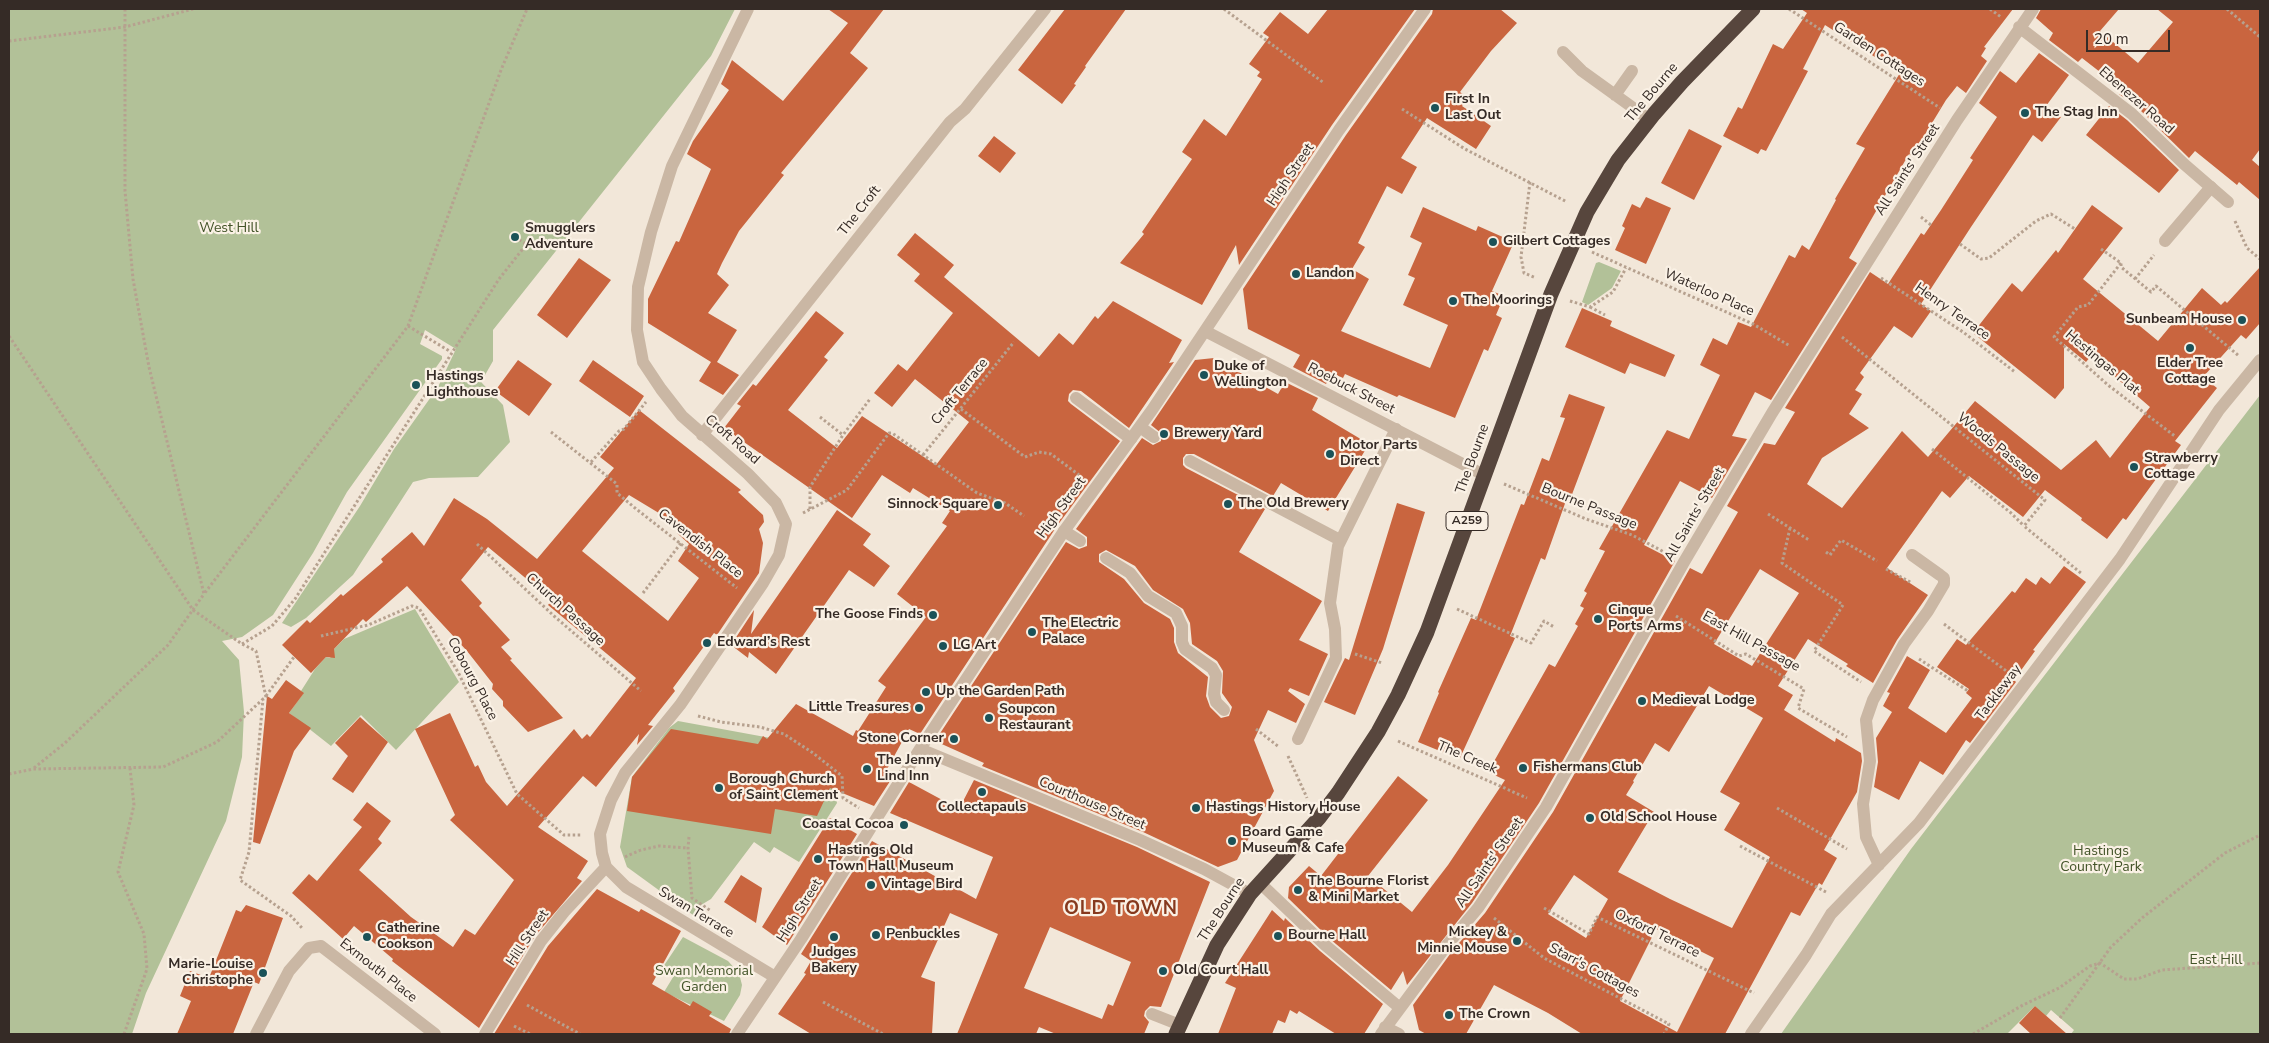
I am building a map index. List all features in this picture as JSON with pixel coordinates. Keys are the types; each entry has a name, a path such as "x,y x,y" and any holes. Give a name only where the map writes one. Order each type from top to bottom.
{"highway":[{"name":"The Bourne","path":"1178,1030 1216,945 1255,888 1319,818 1338,792 1378,732 1402,686 1427,632 1552,290 1587,212 1618,160 1650,120 1682,82 1753,9"}],"street":[{"name":"Croft Road","path":"748,9 672,166 652,232 638,288 637,330 643,362 682,416 765,491 776,503 786,524"},
{"name":"The Croft","path":"702,435 950,122 965,109 1045,9"},
{"name":"High Street","path":"737,1034 920,749 1064,531 1140,427 1339,130 1425,9"},
{"name":"All Saints' Street","path":"1383,1031 1478,908 1546,807 1684,562 1808,356 1957,120 2033,9"},
{"name":"Ebenezer Road","path":"2019,28 2037,39 2132,114 2228,202"},
{"path":"1564,52 1582,71 1650,120"},
{"path":"1615,95 1632,71"},
{"path":"2165,241 2210,187"},
{"name":"Roebuck Street","path":"1205,330 1484,476"},
{"name":"Tackleway","path":"1751,1034 1806,955 1831,914 1919,823 2120,559 2219,410 2257,365"},
{"path":"1076,398 1131,439"},
{"path":"1140,427 1154,437"},
{"path":"1298,739 1336,658 1335,629 1330,603 1340,540 1396,429"},
{"path":"1190,462 1340,540"},
{"path":"606,867 600,834 611,800 625,773 680,705 763,583 779,554 786,524"},
{"path":"1064,531 1080,541"},
{"path":"1879,865 1866,837 1863,804 1870,761 1866,720 1873,700 1902,648 1944,584 1944,578 1912,554"},
{"path":"1106,558 1130,573 1148,596 1176,613 1182,626 1182,642 1185,648 1212,668 1216,675 1214,694 1216,702 1224,710"},
{"name":"Courthouse Street","path":"920,749 1132,836 1204,869 1255,888 1400,1008"},
{"name":"Swan Terrace","path":"606,867 632,892 775,977"},
{"name":"Hill Street","path":"485,1034 541,941 570,905 606,867"},
{"name":"Exmouth Place","path":"256,1034 289,971 309,948 320,946 435,1034"},
{"path":"1152,1014 1178,1030"},
{"path":"1383,1031 1399,1034"}],"path":[{"path":"125,9 125,191 133,279 149,366 204,594"},
{"path":"9,41 125,28 193,9"},
{"path":"33,769 65,744 168,645 204,594 408,326 501,70 527,9"},
{"path":"1224,9 1324,83"},
{"name":"Garden Cottages","path":"1789,9 1957,120"},
{"path":"2227,9 2260,38"},
{"path":"1402,109 1465,149 1571,204"},
{"path":"1530,182 1521,257 1524,272 1552,290 1606,315"},
{"path":"2228,202 2247,248 2260,260"},
{"path":"1914,213 1931,225"},
{"path":"1960,244 1981,259 1989,258 2036,221 2051,214 2075,229"},
{"path":"242,644 272,626 295,599 451,352 499,279 533,236"},
{"path":"515,237 526,244"},
{"path":"2135,279 2165,241"},
{"path":"2101,249 2121,263 2121,267 2151,292 2156,286 2257,365"},
{"name":"Waterloo Place","path":"1598,254 1753,324 1808,356"},
{"name":"Hestingas Plat","path":"2121,263 2088,305 2078,307 2054,337 2108,385 2192,449"},
{"path":"1590,307 1613,292 1626,267"},
{"name":"Henry Terrace","path":"1874,274 1963,332 2015,372"},
{"path":"408,326 451,352"},
{"name":"Woods Passage","path":"1836,332 2045,500 2024,526"},
{"path":"9,336 193,610 242,644 256,651 258,655 265,698 249,852 240,880 291,916"},
{"name":"Croft Terrace","path":"924,455 1014,342"},
{"path":"591,462 619,431 624,429 659,386"},
{"path":"810,509 810,487 843,435 870,399"},
{"path":"961,409 1025,457 1039,452 1051,454 1081,476"},
{"path":"820,418 843,435"},
{"name":"Cavendish Place","path":"551,432 617,484 617,493 751,599"},
{"path":"786,524 846,490 889,433 892,433 977,493 1005,503 1024,516"},
{"path":"1932,449 2098,587"},
{"name":"Bourne Passage","path":"1484,476 1632,535 1684,562"},
{"path":"1768,514 1809,540"},
{"path":"1790,528 1782,563 1843,606 1814,651 1847,674"},
{"path":"1826,552 1830,554 1841,540 1877,561"},
{"path":"643,593 681,543"},
{"name":"Church Passage","path":"476,544 561,622 641,691"},
{"path":"1438,600 1531,643 1544,621 1554,626"},
{"name":"Cobourg Place","path":"320,636 368,625 412,606 418,608 458,672 517,794 553,827 564,835 570,836"},
{"path":"1928,611 2024,684"},
{"name":"East Hill Passage","path":"1673,614 1739,656 1746,654 1804,689 1798,708 1869,750"},
{"path":"1902,648 1968,691"},
{"path":"9,774 33,769 163,767 217,742 265,698 294,657"},
{"path":"693,714 721,722 760,727 784,734 813,753 842,776 843,798 856,806"},
{"path":"1256,729 1286,752 1305,795 1319,818"},
{"name":"The Creek","path":"1378,732 1496,783 1546,807"},
{"path":"124,1034 147,969 144,934 118,872 134,805 130,768"},
{"path":"1777,808 1847,849 1870,847"},
{"path":"2060,1018 2111,947 2142,918 2225,853 2260,835"},
{"path":"689,837 688,848 692,898 715,914"},
{"path":"606,867 640,850 659,846 688,848"},
{"path":"1740,846 1842,901"},
{"name":"Starr's Cottages","path":"1478,908 1544,958 1669,1024 1664,1034"},
{"name":"Oxford Terrace","path":"1544,908 1590,934 1597,917 1773,1002"},
{"path":"2100,963 2124,979 2136,979 2162,970 2260,963"},
{"path":"1973,1034 2023,1005 2059,988 2090,966 2100,963"},
{"path":"509,996 580,1034"},
{"path":"824,1002 883,1034"}],"green space":[{"name":"West Hill","path":"9,9 735,9 711,56 493,330 493,361 481,382 503,405 510,442 478,477 429,478 413,482 353,575 306,618 291,627 282,623 360,506 394,449 438,387 456,349 425,330 420,344 442,356 442,359 347,492 313,553 273,615 242,637 222,641 239,660 244,712 242,757 226,821 146,993 132,1034 9,1034"},
{"path":"1599,262 1621,271 1612,288 1588,305 1582,302 1596,263"},
{"name":"Hastings Country Park","path":"2260,395 2260,1034 2071,1034 2074,1030 2051,1010 2046,1016 2035,1006 2007,1034 1781,1034 1911,849"},
{"path":"415,609 459,682 396,750 361,715 331,746 289,713 303,694 301,691 315,669 326,657 330,658 334,653 334,649 344,639"},
{"path":"678,721 787,741 833,784 837,803 799,862 774,847 770,853 754,842 711,899 701,905 693,915 627,867 620,847 632,777 669,728"},
{"name":"Swan Memorial Garden","path":"683,937 728,961 739,973 742,985 740,995 724,1021 664,992 675,974 663,967"}],"building":[{"path":"828,9 884,9 850,53 868,68 781,173 784,175 739,231 717,274 729,285 708,313 737,330 717,362 739,375 723,395 699,381 711,362 648,323 648,299 676,241 679,242 711,169 687,154 693,141 729,90 721,84 732,60 783,101 848,23"},
{"path":"1065,9 1126,9 1085,66 1074,84 1076,85 1062,104 1018,70"},
{"path":"1328,9 1415,9 1332,125 1239,265 1236,245 1202,305 1120,263 1144,234 1142,232 1192,159 1182,152 1204,119 1226,136 1262,79 1257,76 1260,72 1249,64 1269,37 1263,33 1280,12 1308,34"},
{"path":"1433,9 1500,9 1517,23 1491,51 1460,92 1468,98 1462,106 1491,126 1476,149 1427,118 1401,158 1417,167 1402,194 1387,186 1358,243 1365,247 1352,269 1369,279 1341,331 1430,368 1448,325 1403,305 1415,278 1408,275 1422,243 1410,237 1423,207 1476,231 1478,226 1514,242 1492,291 1504,296 1496,315 1502,318 1488,351 1484,349 1455,418 1399,395 1397,397 1345,374 1343,378 1332,373 1326,384 1293,367 1300,355 1248,329 1243,289 1346,135 1432,14"},
{"path":"1801,9 2013,9 1984,47 1986,48 1981,56 1987,61 1966,93 1957,86 1946,100 1912,156 1909,154 1849,258 1857,263 1771,400 1755,392 1732,436 1747,439 1712,498 1680,481 1644,545 1675,561 1539,803 1472,903 1407,985 1403,971 1391,990 1330,939 1288,898 1289,887 1309,866 1321,876 1398,776 1428,800 1368,876 1412,912 1448,865 1505,780 1488,772 1549,664 1555,667 1578,626 1575,624 1584,608 1580,606 1587,593 1584,591 1605,551 1599,549 1667,430 1689,439 1720,375 1700,365 1713,338 1727,345 1738,322 1751,327 1789,255 1795,258 1802,245 1809,250 1835,199 1865,148 1856,144 1900,73 1825,25 1803,69 1808,71 1766,151 1761,149 1758,154 1723,136 1738,107 1742,109 1773,44 1783,49 1807,13"},
{"path":"2041,9 2119,9 2100,31 2138,63 2173,22 2157,9 2260,9 2260,149 2252,160 2260,167 2260,200 2239,182 2237,185 2195,151 2189,158 2138,108 2119,94 2121,91 2100,72 2082,58 2078,62 2049,40 2053,33 2036,18"},
{"path":"2039,53 2069,75 2046,106 2061,117 2042,142 2033,135 1921,304 1931,311 1912,338 1894,326 1860,373 1864,377 1855,390 1862,394 1849,414 1869,428 1822,458 1807,484 1842,508 1902,431 1928,457 1975,401 2061,470 2096,440 2110,458 2150,407 2091,356 2086,362 2064,344 2064,388 2055,399 1973,333 2012,283 2022,292 2056,250 2058,253 2092,205 2123,228 2083,279 2158,341 2202,288 2221,305 2225,301 2227,303 2260,267 2260,323 2246,339 2241,335 2203,377 2217,388 2175,441 2181,445 2126,520 2123,518 2107,539 2045,490 2023,517 1969,476 1950,498 1942,491 1887,568 1928,595 1897,640 1873,683 1846,666 1848,664 1808,639 1778,686 1793,695 1784,710 1835,742 1836,738 1861,753 1862,761 1857,792 1824,850 1837,858 1822,885 1819,883 1800,916 1791,912 1725,1034 1582,1034 1548,1013 1494,985 1466,1034 1426,1034 1419,1030 1413,1005 1453,950 1485,913 1553,812 1690,568 1702,574 1738,512 1727,506 1764,443 1775,445 1795,412 1785,408 1870,272 1888,284 1921,233 1924,235 1941,210 1973,160 1970,158 1997,117 1979,103 2000,71 2016,83","holes":["1760,569 1799,593 1752,666 1714,644","1709,686 1763,718 1720,792 1740,803 1724,830 1770,857 1732,928 1618,872 1654,812 1626,795 1655,743 1669,752","1574,875 1608,899 1586,938 1548,914","1656,929 1714,958 1677,1032 1620,1001"]},
{"path":"2109,106 2127,120 2179,170 2159,193 2086,135"},
{"path":"1689,129 1722,146 1694,200 1661,183"},
{"path":"994,136 1016,153 1000,173 978,156"},
{"path":"1646,197 1671,208 1646,264 1615,250 1625,228 1622,226 1632,204 1640,208"},
{"path":"915,233 954,265 944,277 1039,357 1059,333 1073,345 1095,316 1098,319 1113,301 1182,340 1169,363 1174,362 1129,428 1081,391 1073,390 1069,394 1068,401 1071,404 1120,441 1057,526 920,734 909,729 886,771 894,775 874,806 830,788 817,816 775,809 771,834 627,811 632,777 671,729 758,744 763,736 767,739 796,704 853,736 886,687 878,681 926,617 897,594 947,526 942,523 950,511 913,488 910,493 882,475 852,518 724,428 741,406 737,404 753,384 756,386 816,311 844,333 824,357 828,360 788,410 837,448 862,416 936,465 969,422 915,379 892,407 874,393 898,364 907,371 953,313 914,281 920,274 897,255"},
{"path":"579,258 611,280 567,338 537,315"},
{"path":"1582,308 1612,321 1610,326 1675,355 1665,377 1630,363 1625,374 1565,347"},
{"path":"1214,358 1278,394 1285,382 1318,398 1312,410 1369,444 1328,511 1281,483 1273,496 1194,454 1186,454 1183,458 1183,465 1186,468 1265,509 1239,552 1322,601 1299,640 1328,654 1309,696 1290,688 1288,691 1305,704 1296,723 1268,710 1254,740 1274,791 1237,860 1218,867 1143,832 982,766 984,763 935,741 1066,542 1079,549 1087,546 1087,537 1076,529 1142,438 1153,445 1161,441 1161,433 1151,425 1195,360","holes":["1106,550 1135,566 1153,590 1183,609 1190,623 1192,644 1217,661 1223,671 1222,693 1232,707 1229,716 1221,718 1210,707 1206,696 1208,677 1178,653 1174,642 1174,628 1170,619 1144,603 1124,579 1099,562 1099,554"]},
{"path":"518,360 552,384 529,416 495,391"},
{"path":"593,360 644,396 630,417 579,381"},
{"path":"1569,394 1605,407 1571,497 1568,495 1545,560 1541,558 1510,636 1515,638 1460,758 1457,758 1418,742 1471,618 1476,620 1521,504 1524,505 1542,458 1549,461 1565,418 1560,417"},
{"path":"639,410 741,490 738,492 763,515 764,522 759,529 763,543 759,573 717,635 714,633 673,688 675,691 648,725 653,726 637,745 639,734 596,787 583,776 538,827 588,861 577,878 582,881 535,936 479,1028 392,961 393,959 354,926 343,939 292,893 309,874 317,881 362,827 353,820 367,802 391,821 378,839 382,843 359,870 411,917 453,947 465,929 475,935 514,880 450,820 455,815 415,729 450,713 475,767 478,765 486,782 507,806 574,729 582,739 587,734 590,737 636,678 548,605 552,600 488,547 461,580 482,603 479,606 510,640 501,647 512,659 510,660 563,718 528,732 503,706 503,701 492,689 493,684 467,651 407,586 366,622 363,619 334,649 335,658 326,657 311,673 282,645 307,620 310,623 341,594 343,596 383,562 381,559 412,532 424,546 454,498 487,519 537,559 614,468 600,457","holes":["629,495 682,527 677,533 689,544 678,561 699,578 668,621 582,551"]},
{"path":"1397,503 1425,512 1383,649 1355,715 1324,702 1345,658 1349,660"},
{"path":"837,510 871,534 863,545 890,566 874,587 849,570 776,674 749,652 748,658 731,645 754,610 751,634"},
{"path":"2064,566 2086,582 2033,650 2035,651 2014,680 2016,682 1970,743 1966,740 1943,775 1920,761 1899,800 1874,787 1878,762 1876,738 1892,712 1883,706 1890,693 1887,692 1907,656 1930,670 1908,708 1946,733 1972,698 1966,693 1969,689 1937,667 1957,639 1966,645 2012,591 2015,593 2026,578 2036,585 2041,577 2050,584"},
{"path":"286,680 304,693 289,713 311,728 294,751 260,844 253,842 267,696 272,699"},
{"path":"360,717 388,742 353,793 332,779 348,756 335,743"},
{"path":"974,780 1137,847 1210,882 1161,1007 1150,1006 1145,1011 1144,1016 1149,1022 1144,1034 1056,1034 1039,1027 1036,1034 957,1034 998,934 950,913 921,977 935,982 932,1034 811,1034 778,1014 806,974 804,973 811,961 801,954 872,841 976,899 993,857 890,813 909,782 959,809","holes":["1050,927 1131,962 1113,1006 1108,1004 1102,1019 1024,988"]},
{"path":"830,818 857,834 787,945 762,927"},
{"path":"741,875 762,888 756,923 724,902"},
{"path":"597,889 639,912 641,909 681,931 652,984 690,1006 693,1001 712,1012 709,1016 731,1029 729,1034 494,1034 548,946"},
{"path":"246,905 283,918 259,984 254,982 233,1034 177,1034 191,1001 180,996 190,971 209,978 236,910 241,912"},
{"path":"1272,910 1284,921 1285,918 1320,951 1383,1004 1364,1034 1336,1034 1299,1011 1297,1014 1290,1010 1285,1023 1278,1020 1272,1034 1218,1034 1236,988 1225,983"},
{"path":"2035,1006 2067,1034 2031,1034 2019,1023"}],"place":[{"name":"First In Last Out","path":"1435,108"},
{"name":"The Stag Inn","path":"2025,113"},
{"name":"Smugglers Adventure","path":"515,237"},
{"name":"Gilbert Cottages","path":"1493,242"},
{"name":"Landon","path":"1296,274"},
{"name":"The Moorings","path":"1453,301"},
{"name":"Sunbeam House","path":"2242,320"},
{"name":"Elder Tree Cottage","path":"2190,348"},
{"name":"Duke of Wellington","path":"1204,375"},
{"name":"Hastings Lighthouse","path":"416,385"},
{"name":"Brewery Yard","path":"1164,434"},
{"name":"Motor Parts Direct","path":"1330,454"},
{"name":"Strawberry Cottage","path":"2134,467"},
{"name":"The Old Brewery","path":"1228,504"},
{"name":"Sinnock Square","path":"998,505"},
{"name":"The Goose Finds","path":"933,615"},
{"name":"Cinque Ports Arms","path":"1598,619"},
{"name":"The Electric Palace","path":"1032,632"},
{"name":"Edward’s Rest","path":"707,643"},
{"name":"LG Art","path":"943,646"},
{"name":"Up the Garden Path","path":"926,692"},
{"name":"Medieval Lodge","path":"1642,701"},
{"name":"Little Treasures","path":"919,708"},
{"name":"Soupcon Restaurant","path":"989,718"},
{"name":"Stone Corner","path":"954,739"},
{"name":"Fishermans Club","path":"1523,768"},
{"name":"The Jenny Lind Inn","path":"867,769"},
{"name":"Borough Church of Saint Clement","path":"719,788"},
{"name":"Collectapauls","path":"982,792"},
{"name":"Hastings History House","path":"1196,808"},
{"name":"Old School House","path":"1590,818"},
{"name":"Coastal Cocoa","path":"904,825"},
{"name":"Board Game Museum & Cafe","path":"1232,841"},
{"name":"Hastings Old Town Hall Museum","path":"818,859"},
{"name":"Vintage Bird","path":"871,885"},
{"name":"The Bourne Florist & Mini Market","path":"1298,890"},
{"name":"Penbuckles","path":"876,935"},
{"name":"Bourne Hall","path":"1278,936"},
{"name":"Catherine Cookson","path":"367,937"},
{"name":"Judges Bakery","path":"834,937"},
{"name":"Mickey & Minnie Mouse","path":"1517,941"},
{"name":"Old Court Hall","path":"1163,971"},
{"name":"Marie-Louise Christophe","path":"263,973"},
{"name":"The Crown","path":"1449,1015"}],"district":[{"name":"OLD TOWN","path":"1121,909"}],"park label":[{"name":"East Hill","path":"2216,961"}]}
